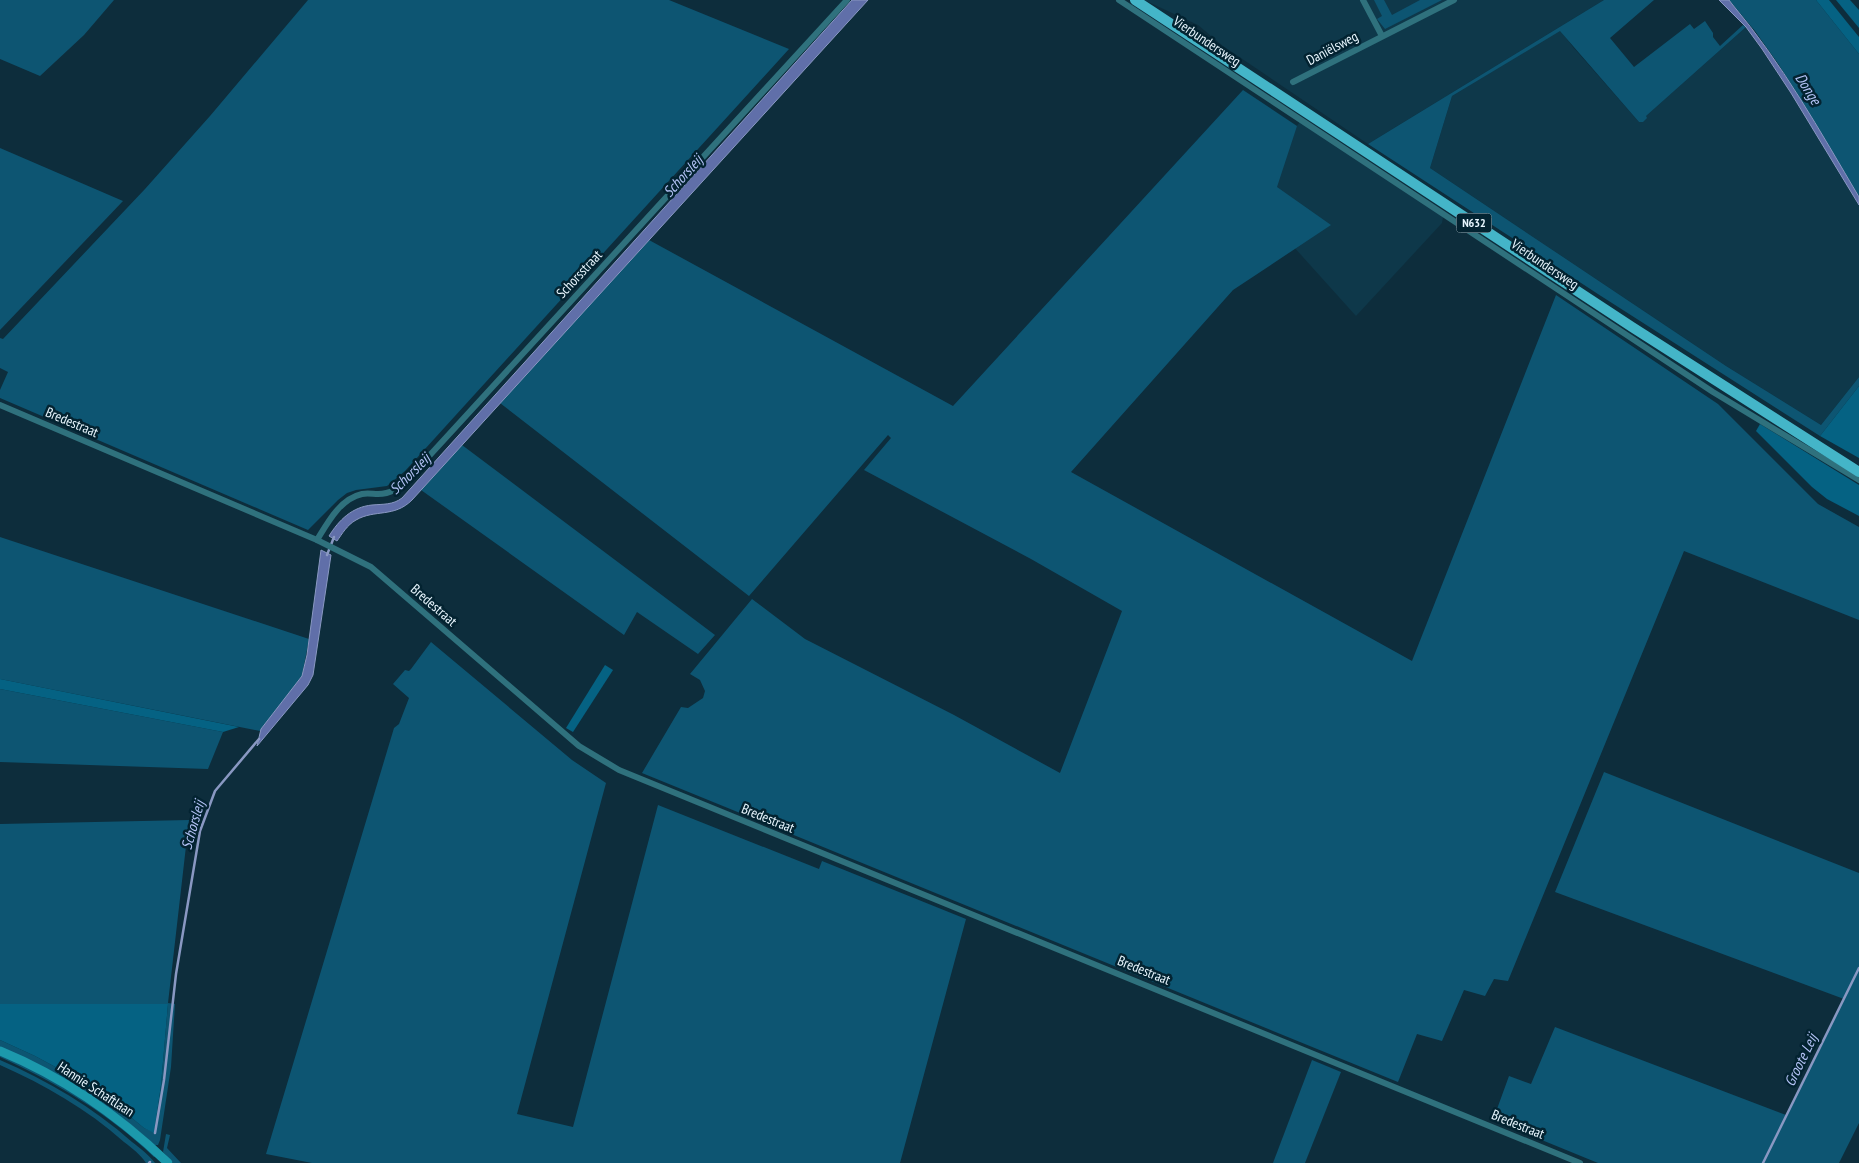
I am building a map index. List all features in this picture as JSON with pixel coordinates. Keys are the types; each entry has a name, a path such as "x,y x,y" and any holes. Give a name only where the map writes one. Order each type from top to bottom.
{"main road":[{"name":"Vierbundersweg","path":"1135,0 1162,22 1630,331 1756,412 1859,472"},
{"name":"Hannie Schaftlaan","path":"0,1051 33,1066 89,1098 118,1118 168,1163"}],"street":[{"name":"Schorsstraat","path":"318,540 332,514 349,501 362,494 387,494 397,489 408,479 847,0"},
{"name":"Vierbundersweg","path":"1119,0 1162,22"},
{"path":"1363,0 1382,36"},
{"name":"Daniëlsweg","path":"1293,82 1454,0"},
{"name":"Bredestraat","path":"0,405 318,540 371,567 578,746 619,770 1580,1163"},
{"name":"Vierbundersweg","path":"1756,412 1859,480"}],"shaded area":[{"path":"0,0 114,0 84,35 40,76 0,59"},
{"path":"308,0 669,0 789,49 405,471 387,486 347,493 308,530 0,398 0,390 8,372 0,368 0,338 3,339 145,189 210,116"},
{"path":"852,0 868,0 412,500 398,509 356,520 347,527 337,541 329,536 337,525 352,511 365,506 391,503 402,498"},
{"path":"1144,0 1604,0 1368,144 1223,46 1198,25"},
{"path":"1374,0 1384,0 1392,15 1420,0 1442,0 1385,29 1377,19 1382,16"},
{"path":"1604,0 1654,0 1610,38 1634,67 1690,24 1694,29 1705,21 1720,46 1743,25 1746,27 1646,116 1647,118 1643,122 1639,122 1560,31 1452,96 1430,168 1726,366 1821,425 1859,377 1859,386 1820,436 1368,144"},
{"path":"1719,0 1729,0 1784,74 1859,197 1859,205 1762,49 1746,27"},
{"path":"1729,0 1816,0 1859,54 1859,197 1779,65 1755,31"},
{"path":"1816,0 1829,0 1859,37 1859,54"},
{"path":"1836,0 1850,0 1859,10 1859,28"},
{"path":"1746,27 1791,93 1859,205 1859,377 1821,425 1726,366 1430,168 1452,96 1560,30 1639,122"},
{"path":"1243,90 1297,126 1277,187 1331,225 1233,290 1071,472 1412,661 1556,295 1718,404 1818,504 1859,527 1859,620 1684,551 1508,981 1494,979 1485,996 1464,990 1442,1041 1417,1034 1398,1082 642,773 681,707 688,708 703,698 705,691 700,680 690,674 752,599 805,639 954,715 1060,773 1122,611 1031,559 864,470 891,438 888,435 749,596 500,403 649,240 953,406"},
{"path":"1303,118 1444,212 1442,223 1356,316 1293,246 1271,188 1272,158"},
{"path":"0,148 123,201 0,330"},
{"path":"1859,386 1859,458 1820,436"},
{"path":"1760,424 1859,485 1859,516 1827,499 1812,487 1756,431"},
{"path":"462,445 715,635 698,654 637,612 624,635 421,490"},
{"path":"0,537 309,639 302,676 260,731 0,679"},
{"path":"321,550 331,555 313,675 308,685 257,746 261,729 302,676 307,655"},
{"path":"431,642 572,760 606,783 517,1114 573,1127 658,805 819,869 822,861 966,919 900,1163 312,1163 266,1154 394,728 399,724 409,698 393,684 405,670 409,671 411,669"},
{"path":"605,665 613,670 573,732 566,728"},
{"path":"0,679 239,727 223,732 0,689"},
{"path":"0,689 223,732 208,769 0,762"},
{"path":"1604,772 1859,873 1859,1123 1839,1163 1598,1163 1493,1120 1509,1076 1531,1084 1555,1027 1786,1115 1844,999 1555,892"},
{"path":"189,820 168,1003 175,1004 171,1067 160,1140 158,1145 155,1145 119,1115 82,1090 0,1047 0,1040 74,1077 116,1105 144,1128 154,1132 161,1085 168,1004 0,1004 0,824"},
{"path":"0,1004 168,1004 161,1085 154,1133 144,1128 116,1105 74,1077 0,1040"},
{"path":"0,1054 44,1075 108,1115 156,1155 154,1157 101,1113 62,1089 0,1057"},
{"path":"0,1060 53,1086 86,1106 117,1129 155,1163 146,1163 142,1157 110,1130 80,1108 49,1089 0,1065"},
{"path":"1312,1060 1341,1072 1305,1163 1273,1163"},
{"path":"166,1134 170,1135 167,1148 181,1163 173,1163 163,1152"}],"waterway":[{"name":"Schorsleij","path":"327,555 334,537"},
{"name":"Schorsleij","path":"155,1133 164,1080 176,974 200,831 215,791 259,739"},
{"name":"Groote Leij","path":"1763,1163 1859,968"}],"water label":[{"name":"Donge","path":"1808,89"}]}
